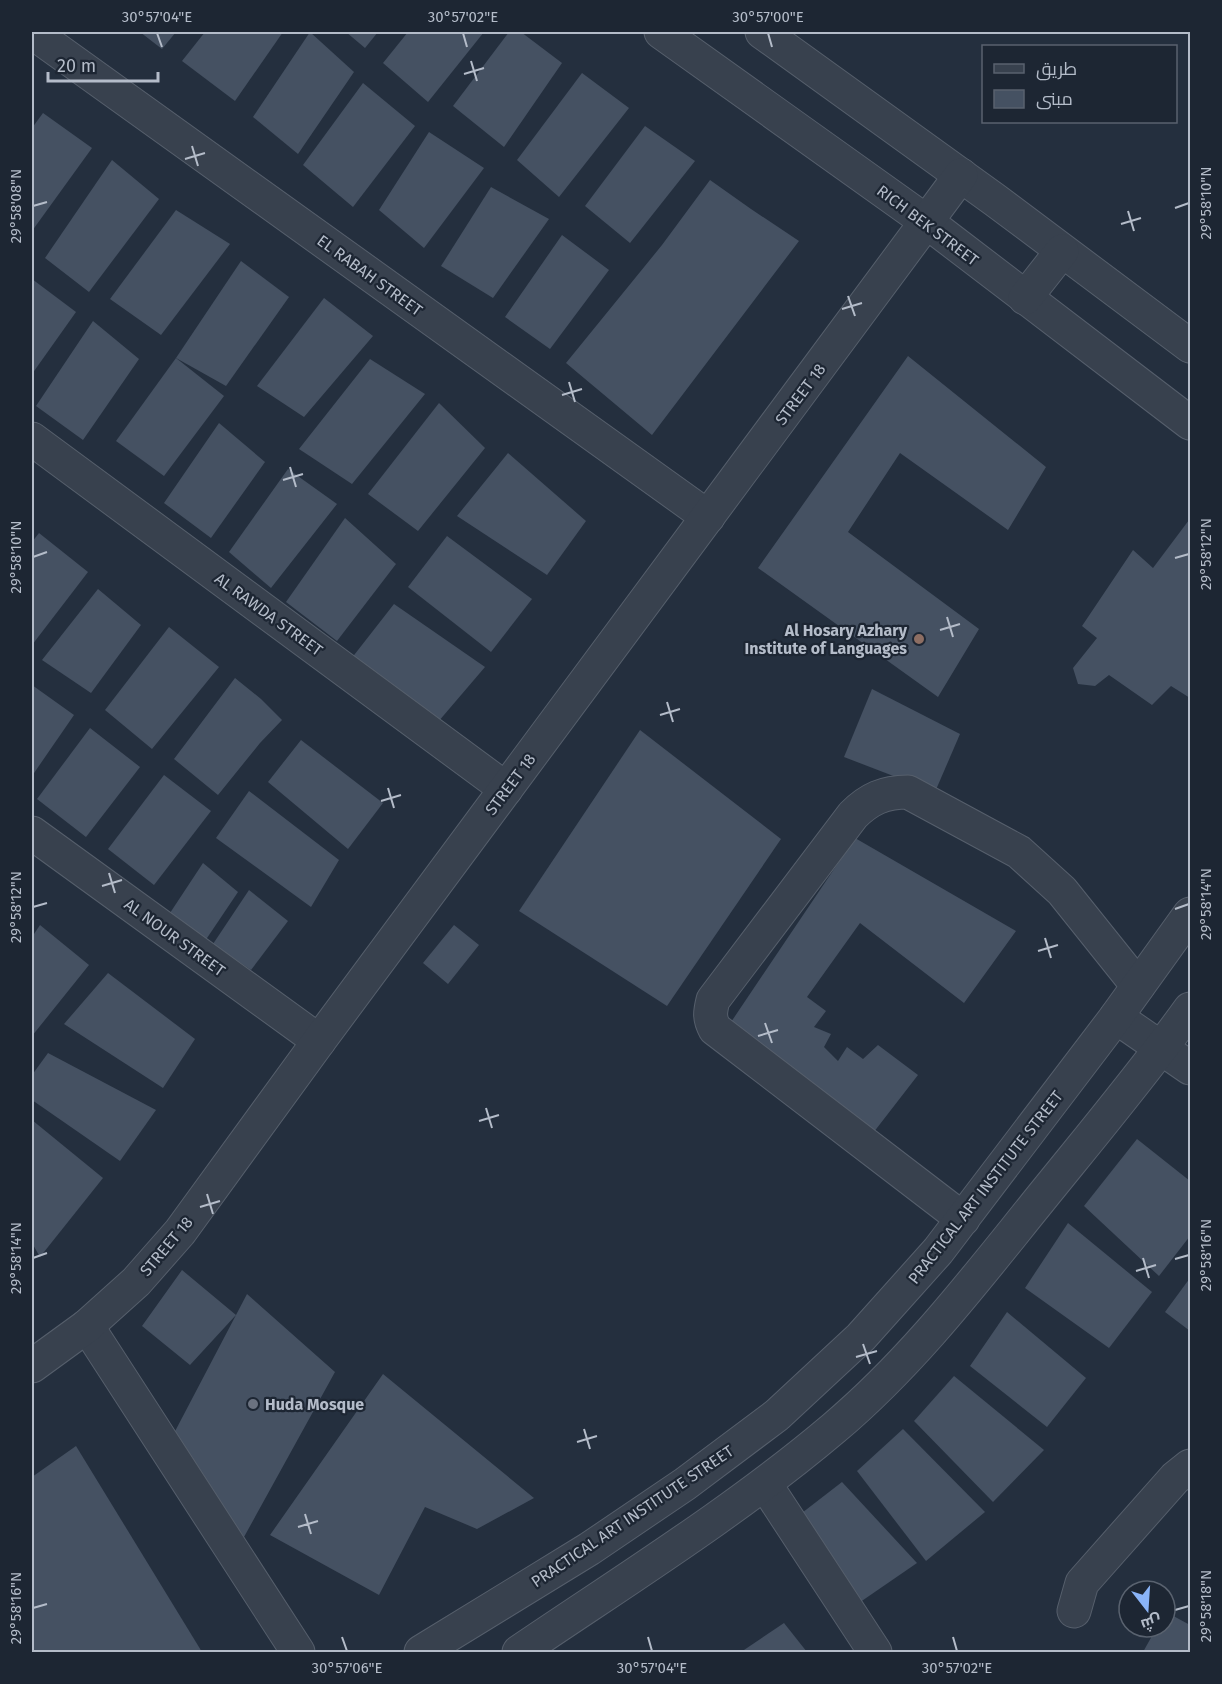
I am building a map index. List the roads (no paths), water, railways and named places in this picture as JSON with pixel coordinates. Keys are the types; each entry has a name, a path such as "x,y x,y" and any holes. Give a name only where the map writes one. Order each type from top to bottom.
{"street":[{"name":"EL RABAH STREET","path":"32,32 708,517"},
{"name":"RICH BEK STREET","path":"661,32 927,222 1191,423"},
{"path":"762,32 961,175 1191,346"},
{"name":"STREET 18","path":"32,1366 87,1326 136,1282 180,1232 961,175"},
{"path":"1025,298 1062,250"},
{"name":"AL RAWDA STREET","path":"32,439 506,789"},
{"path":"963,1219 715,1029 710,1012 713,1000 853,815 866,803 881,795 894,792 908,792 1019,852 1062,891 1138,986"},
{"name":"AL NOUR STREET","path":"32,833 319,1041"},
{"name":"PRACTICAL ART INSTITUTE STREET","path":"421,1653 608,1536 685,1484 777,1415 861,1337 938,1251 963,1219 1191,914"},
{"path":"519,1653 765,1484 836,1427 913,1353 1162,1048 1191,1009"},
{"path":"1116,1017 1191,1068"},
{"path":"87,1326 298,1653"},
{"path":"1074,1611 1083,1583 1175,1478 1191,1466"},
{"path":"765,1484 874,1653"}],"place":[{"name":"Al Hosary Azhary Institute of Languages","path":"919,639"},
{"name":"Huda Mosque","path":"253,1404"}]}
